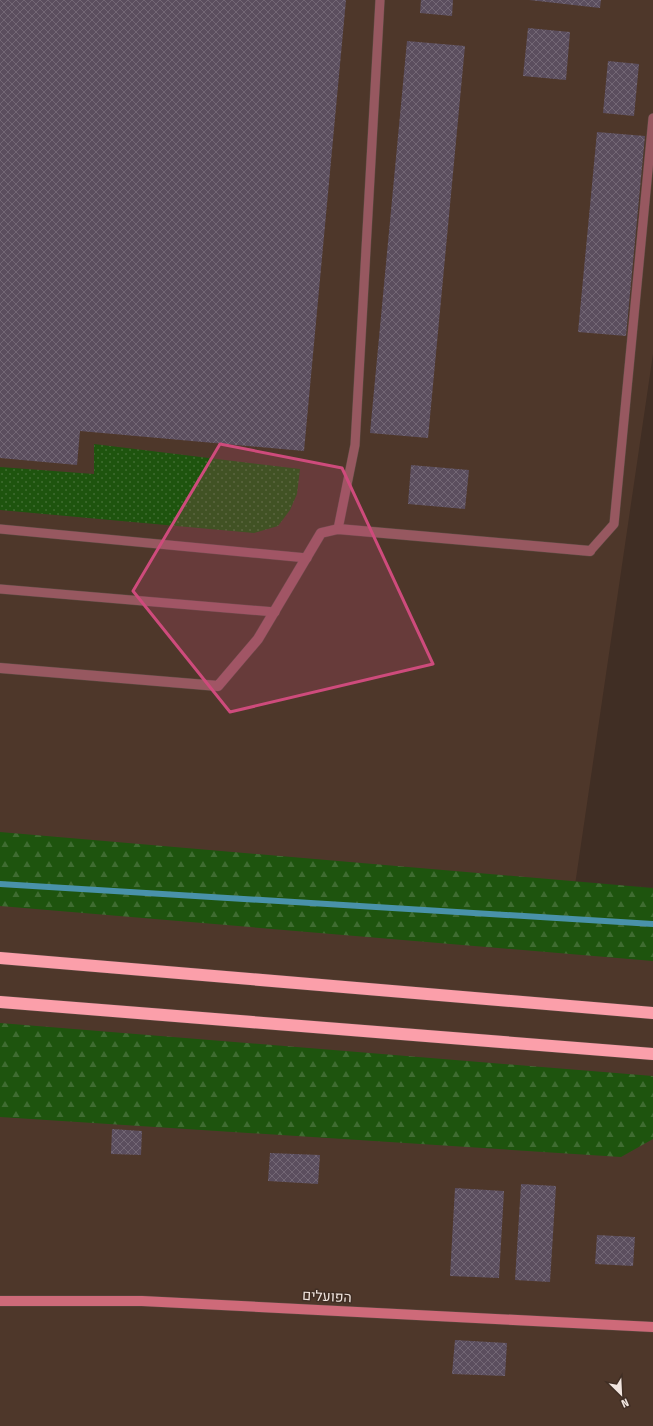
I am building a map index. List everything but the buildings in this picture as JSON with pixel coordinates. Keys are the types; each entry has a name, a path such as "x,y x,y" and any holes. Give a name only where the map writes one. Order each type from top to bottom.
{"highway":[{"path":"0,958 653,1012"},
{"path":"0,1002 653,1054"}],"street":[{"path":"0,668 218,686 258,639 322,533 338,529 590,551"},
{"name":"הפועלים","path":"0,1302 142,1301 653,1327"}],"lane":[{"path":"338,529 356,445 380,0"},
{"path":"590,551 614,524 653,118"},
{"path":"0,529 307,558"},
{"path":"0,589 275,612"}],"highlighted area":[{"path":"220,444 342,468 433,664 230,712 133,591"}],"shaded area":[{"path":"0,0 653,0 653,354 574,892 653,901 653,1426 0,1426"}],"green space":[{"path":"94,444 300,469 297,494 290,510 278,526 254,533 0,510 0,467 94,474"},
{"path":"0,832 653,888 653,961 0,906"},
{"path":"0,1023 653,1076 653,1139 621,1157 0,1117"}],"waterway":[{"path":"0,884 653,924"}]}
